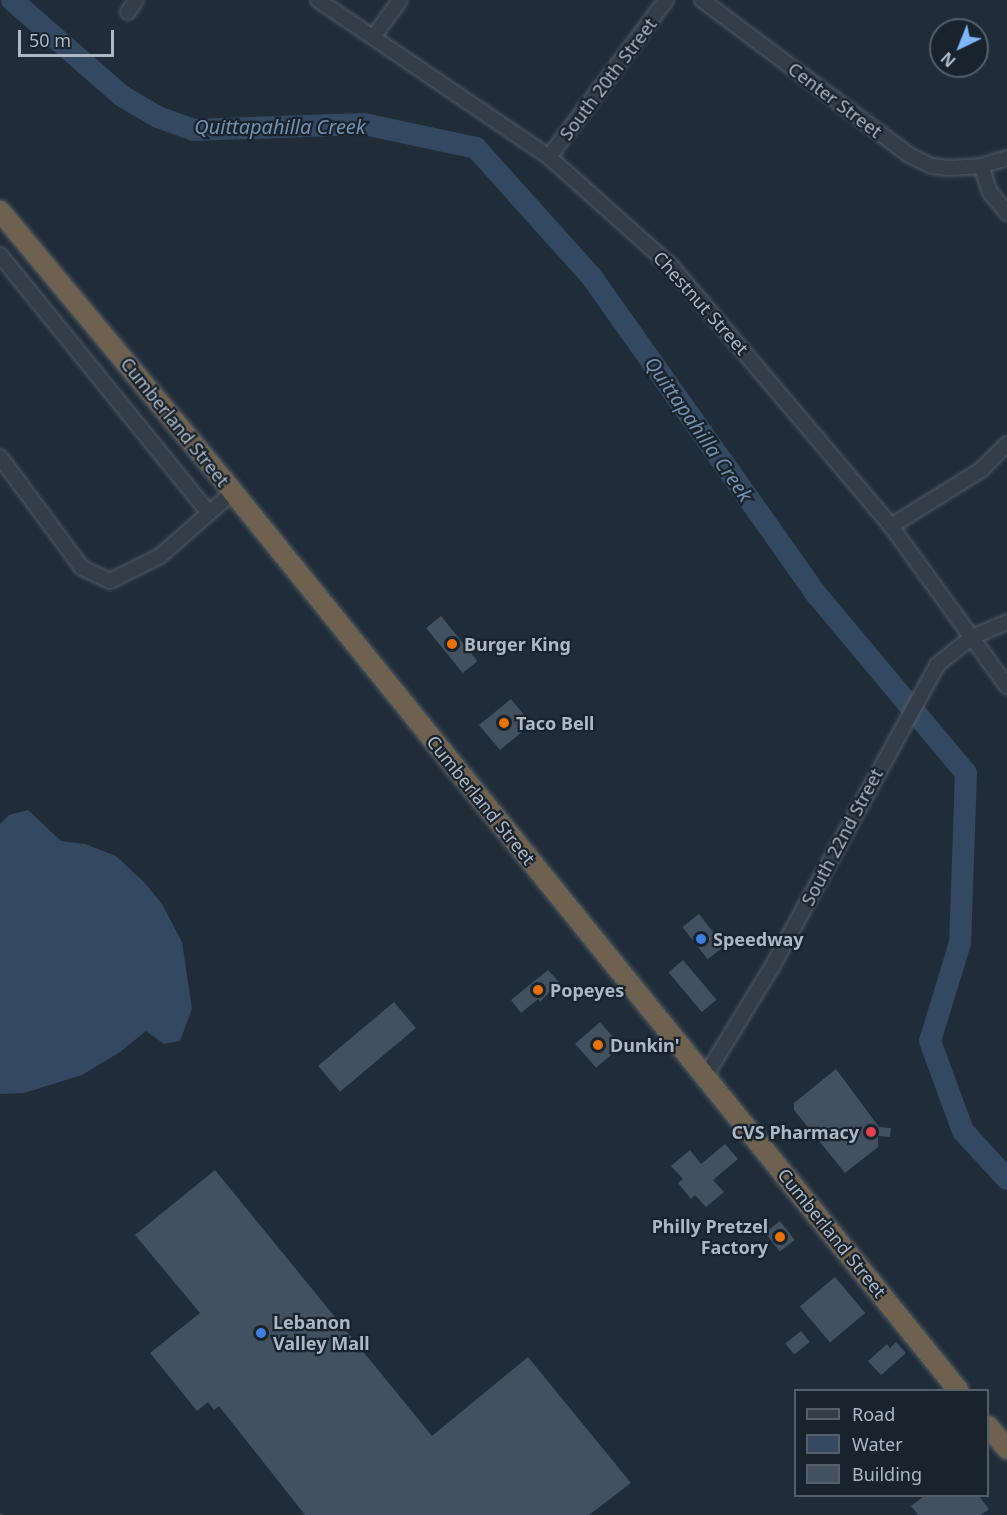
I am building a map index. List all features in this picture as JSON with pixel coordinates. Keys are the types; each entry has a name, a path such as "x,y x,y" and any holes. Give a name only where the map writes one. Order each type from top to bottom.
{"highway":[{"name":"Cumberland Street","path":"0,211 233,492 957,1389"},
{"path":"989,1428 1007,1449"}],"street":[{"path":"128,12 136,0"},
{"name":"Chestnut Street","path":"318,0 549,157 673,268 891,526 1007,686"},
{"path":"374,36 400,0"},
{"name":"South 20th Street","path":"549,157 666,0"},
{"name":"Center Street","path":"702,0 909,155 932,166 981,166 1007,158"},
{"path":"981,166 990,192 1007,213"},
{"path":"0,255 209,513"},
{"path":"891,526 981,470 1007,444"},
{"path":"0,457 82,568 110,580 160,556 233,492"},
{"name":"South 22nd Street","path":"705,1077 772,967 937,665 972,638 1007,622"}],"water":[{"path":"28,810 61,841 85,844 116,856 144,882 162,904 182,942 192,1009 180,1041 164,1044 146,1031 120,1052 82,1075 24,1093 0,1094 0,824 9,815"}],"building":[{"name":"Burger King","path":"441,616 478,661 463,673 426,628"},
{"name":"Taco Bell","path":"511,699 529,721 520,728 523,731 500,750 479,725"},
{"path":"699,914 724,946 708,959 682,927"},
{"path":"683,960 716,1000 702,1012 668,972"},
{"name":"Popeyes","path":"548,970 559,982 540,1002 538,999 521,1013 511,1000"},
{"path":"394,1002 416,1028 340,1092 318,1066"},
{"name":"Dunkin'","path":"600,1022 621,1046 596,1068 575,1044"},
{"name":"CVS Pharmacy","path":"836,1069 879,1127 891,1128 890,1137 878,1136 878,1147 845,1173 794,1110 794,1103"},
{"path":"725,1144 738,1159 713,1180 724,1192 706,1207 695,1195 691,1199 678,1183 683,1179 671,1166 690,1150 701,1164"},
{"name":"Lebanon Valley Mall","path":"215,1170 432,1436 528,1357 631,1483 589,1515 305,1515 219,1406 214,1410 208,1402 197,1411 150,1353 200,1313 135,1235"},
{"name":"Philly Pretzel Factory","path":"780,1221 795,1240 780,1252 765,1233"},
{"path":"835,1277 865,1313 830,1343 800,1307"},
{"path":"801,1331 810,1342 794,1354 785,1344"},
{"path":"896,1342 906,1353 881,1375 868,1361 887,1344 890,1348"},
{"path":"923,1497 980,1497 989,1509 981,1515 918,1515 911,1506"}],"waterway":[{"name":"Quittapahilla Creek","path":"12,0 122,96 158,117 193,130 364,124 476,148 591,276 817,595 966,773 960,943 930,1041 963,1131 1007,1179"}],"place":[{"name":"Burger King","path":"452,644"},
{"name":"Taco Bell","path":"504,723"},
{"name":"Speedway","path":"701,939"},
{"name":"Popeyes","path":"538,990"},
{"name":"Dunkin'","path":"598,1045"},
{"name":"CVS Pharmacy","path":"871,1132"},
{"name":"Philly Pretzel Factory","path":"780,1237"},
{"name":"Lebanon Valley Mall","path":"261,1333"}]}
